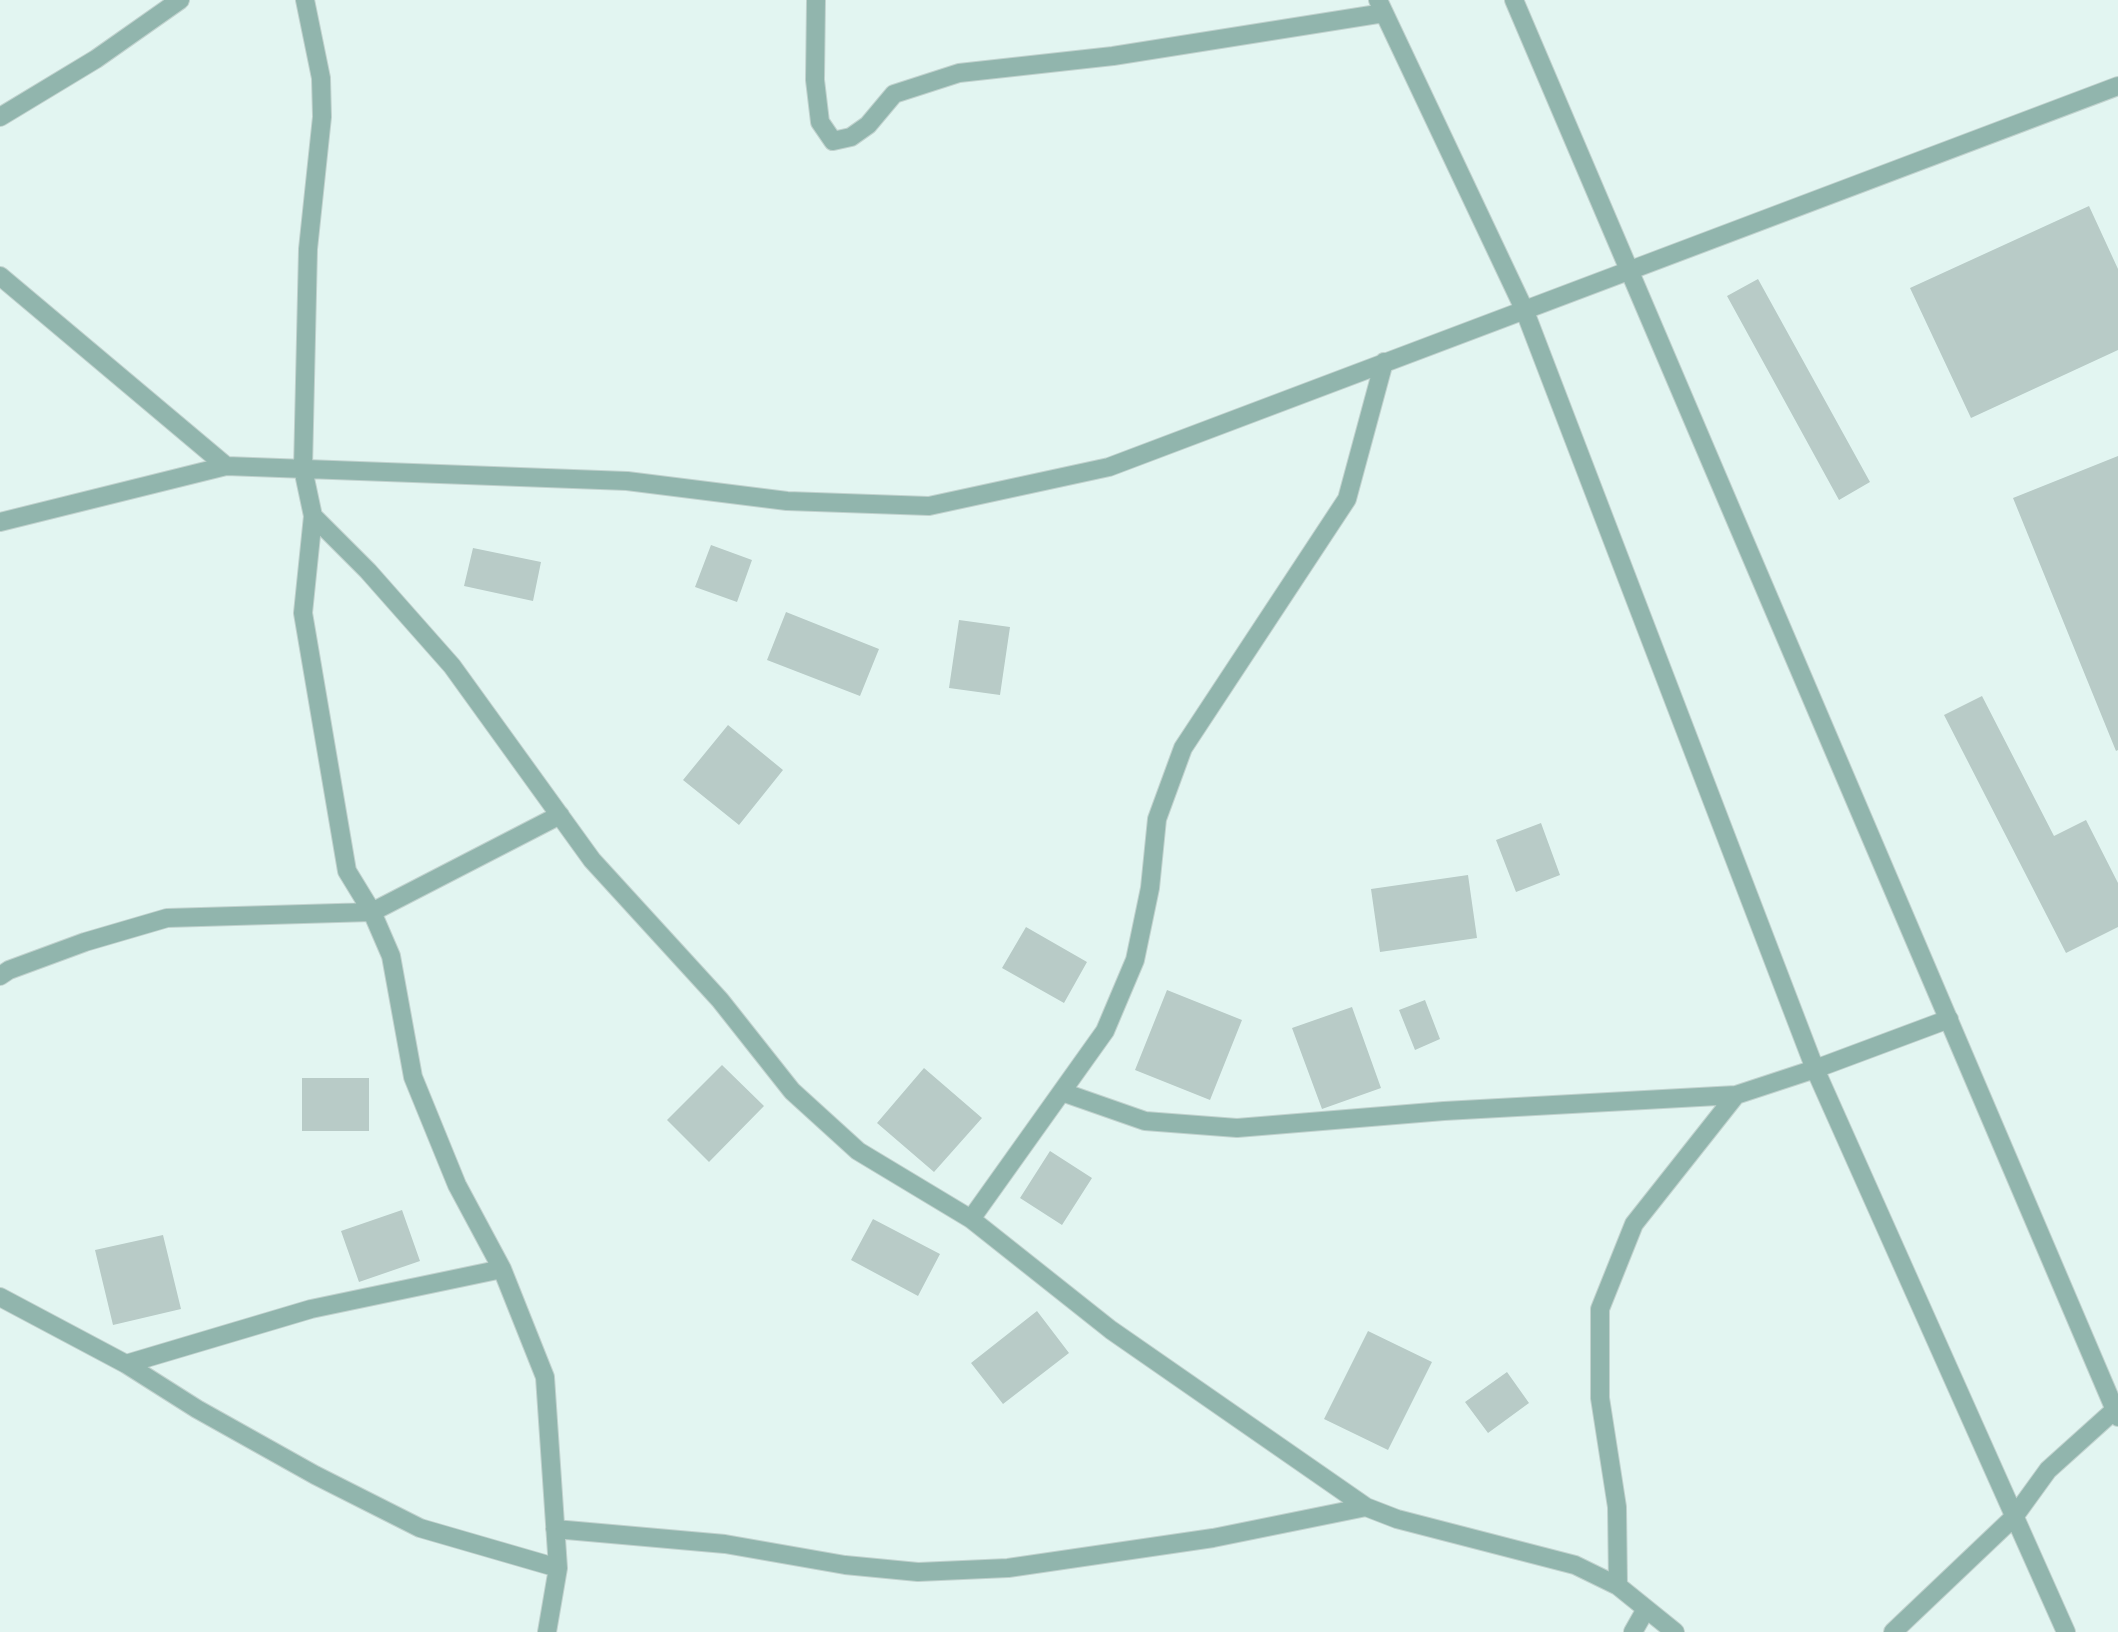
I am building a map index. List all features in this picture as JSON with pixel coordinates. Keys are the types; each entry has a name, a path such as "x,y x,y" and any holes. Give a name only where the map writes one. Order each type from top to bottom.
{"street":[{"path":"0,117 96,59 180,0"},
{"path":"305,0 321,78 322,117 308,249 303,469 313,516 303,613 347,871 372,912 391,956 413,1077 457,1185 502,1269 545,1377 558,1568 548,1632"},
{"path":"816,0 815,80 820,122 833,141 850,137 867,124 894,94 959,73 1113,56 1381,6 1524,309 1815,1070 2066,1632"},
{"path":"1515,0 2117,1411 2048,1470 2014,1517 1893,1632"},
{"path":"0,522 226,466 627,481 787,501 929,506 1109,467 1630,268 2118,86"},
{"path":"0,276 226,466"},
{"path":"971,1219 1105,1031 1135,960 1150,888 1157,819 1182,748 1347,499 1384,362"},
{"path":"313,516 368,571 452,666 592,860 720,1000 792,1091 858,1151 971,1219 1111,1330 1366,1507 1397,1519 1575,1565 1618,1586 1675,1632"},
{"path":"0,976 9,970 85,942 167,918 372,912 560,815"},
{"path":"1062,1092 1145,1121 1237,1128 1444,1111 1736,1095 1815,1070 1949,1019"},
{"path":"1618,1586 1617,1507 1600,1398 1600,1309 1634,1224 1736,1095"},
{"path":"126,1365 311,1310 502,1269"},
{"path":"0,1297 126,1365 197,1409 315,1475 420,1528 558,1568"},
{"path":"555,1529 725,1544 844,1565 918,1572 1008,1568 1213,1538 1366,1507"},
{"path":"1632,1632 1646,1609"}],"building":[{"path":"2089,206 2118,269 2118,350 1971,418 1910,288"},
{"path":"1758,279 1870,482 1839,500 1727,296"},
{"path":"2118,456 2118,750 2116,751 2013,498"},
{"path":"711,545 752,560 737,602 695,587"},
{"path":"473,548 541,562 533,601 464,586"},
{"path":"786,612 879,649 860,696 767,660"},
{"path":"959,620 1010,627 1000,695 949,688"},
{"path":"1982,696 2054,836 2086,820 2118,883 2118,927 2066,953 1944,715"},
{"path":"728,725 783,770 739,825 683,780"},
{"path":"1541,823 1560,875 1516,892 1496,840"},
{"path":"1468,875 1477,938 1380,952 1371,889"},
{"path":"1026,927 1087,962 1064,1003 1002,968"},
{"path":"1167,990 1242,1020 1210,1100 1135,1070"},
{"path":"1425,1000 1440,1039 1415,1050 1399,1010"},
{"path":"1352,1007 1381,1088 1322,1109 1292,1028"},
{"path":"722,1065 764,1106 709,1162 667,1120"},
{"path":"924,1068 982,1118 934,1172 877,1123"},
{"path":"302,1078 369,1078 369,1131 302,1131"},
{"path":"1050,1151 1092,1178 1062,1225 1020,1198"},
{"path":"402,1210 420,1261 359,1282 341,1231"},
{"path":"873,1219 940,1254 918,1296 851,1260"},
{"path":"163,1235 181,1309 113,1325 95,1250"},
{"path":"1037,1311 1069,1353 1003,1404 971,1363"},
{"path":"1368,1331 1432,1362 1388,1450 1324,1419"},
{"path":"1507,1372 1529,1403 1488,1433 1465,1402"}]}
